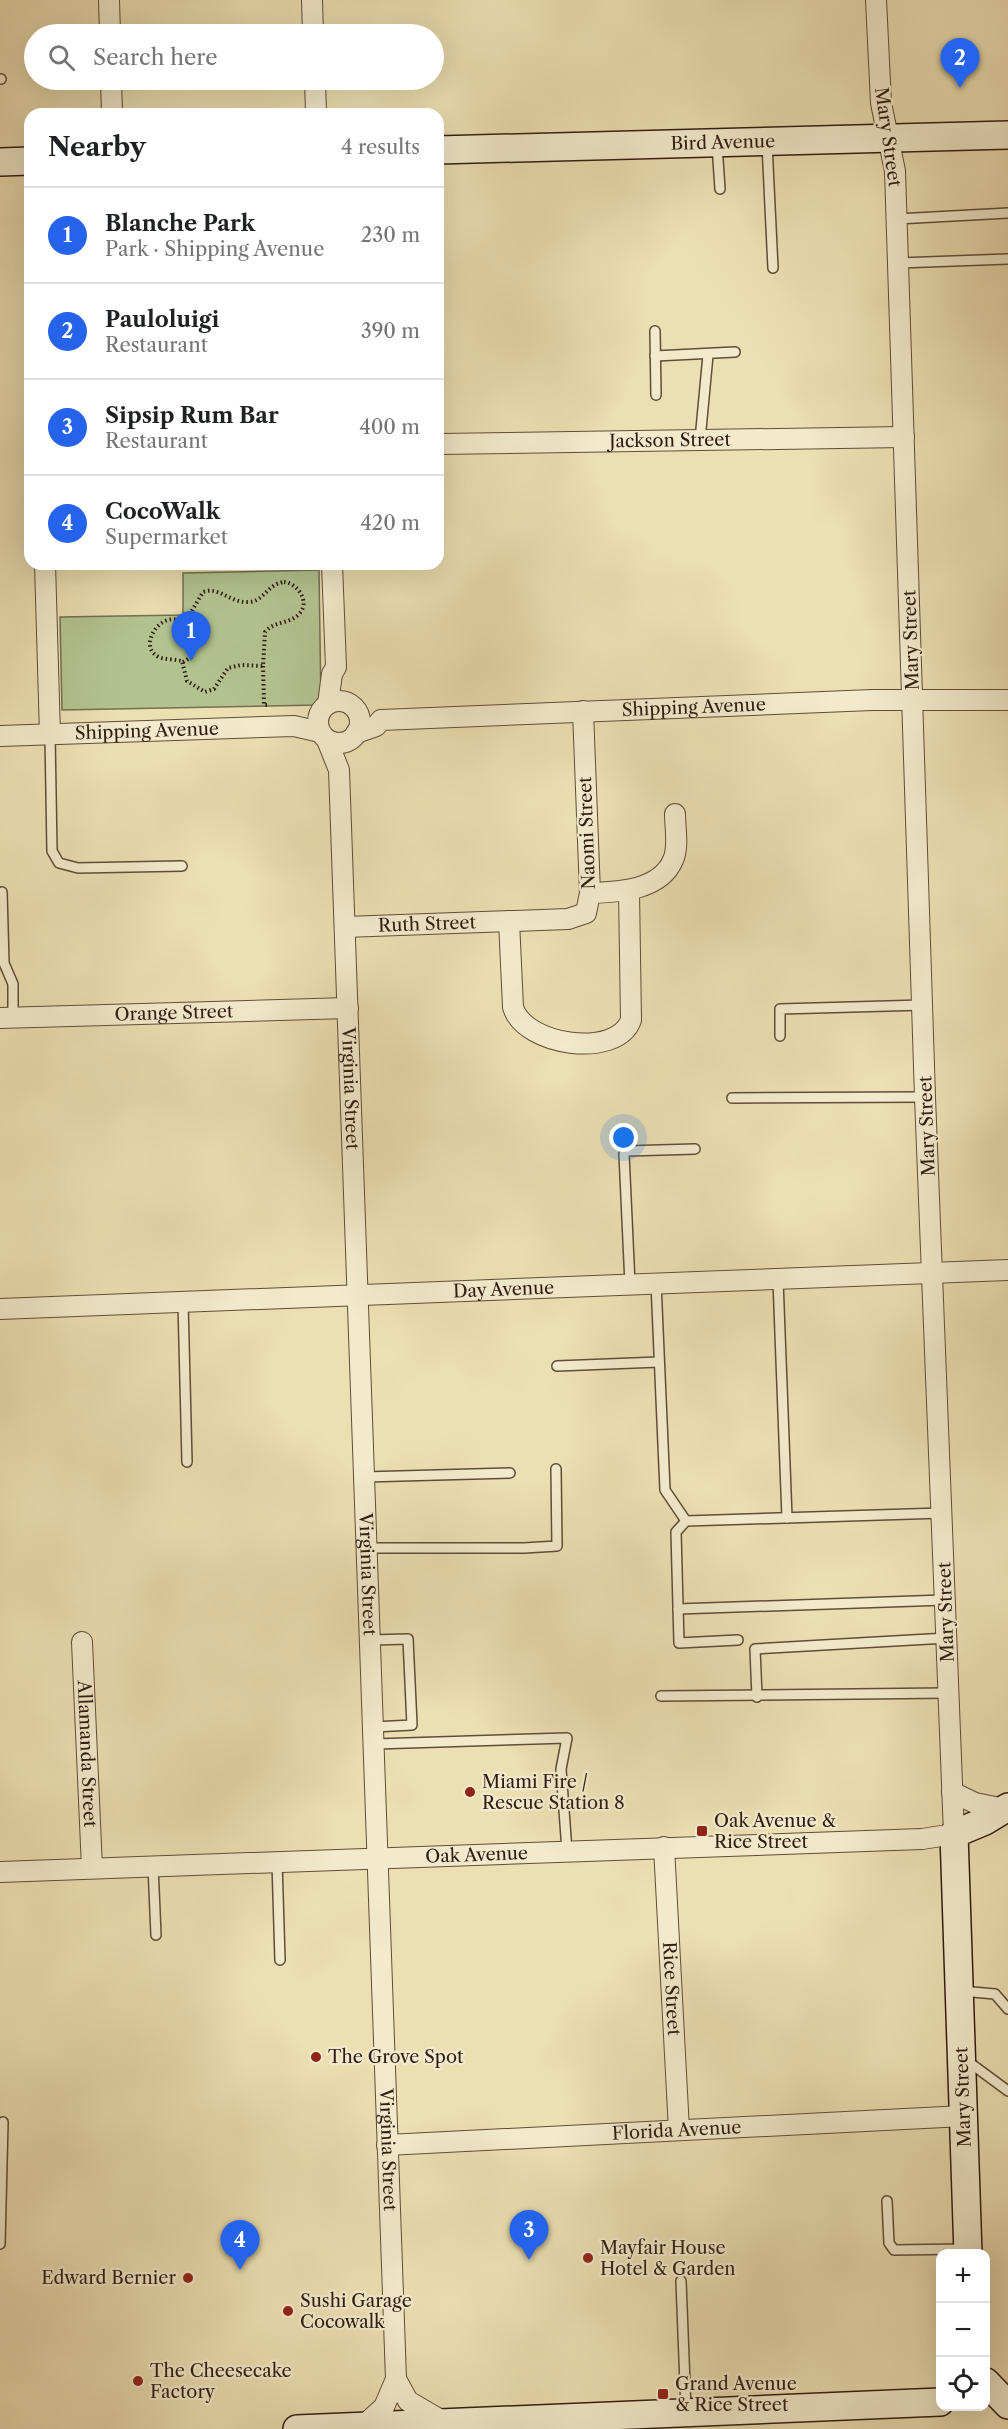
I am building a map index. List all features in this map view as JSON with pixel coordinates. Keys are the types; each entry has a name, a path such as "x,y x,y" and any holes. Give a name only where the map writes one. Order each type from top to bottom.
{"street":[{"path":"109,0 110,24"},
{"path":"312,0 313,24"},
{"name":"Mary Street","path":"876,0 881,103 895,171 899,263 926,1097 968,2249"},
{"path":"111,90 112,108"},
{"path":"315,90 316,108"},
{"name":"Bird Avenue","path":"444,150 1008,135"},
{"path":"0,162 24,161"},
{"name":"Jackson Street","path":"444,444 904,437"},
{"path":"45,570 50,735"},
{"path":"332,570 336,667 318,722 323,736 339,743 354,736 360,722 352,708 342,672 336,667"},
{"name":"Shipping Avenue","path":"354,736 376,726 381,720 872,700 913,702 1008,700"},
{"path":"324,708 339,702 352,708"},
{"name":"Shipping Avenue","path":"294,726 297,720 324,708"},
{"name":"Shipping Avenue","path":"352,708 377,715 381,720"},
{"name":"Naomi Street","path":"509,921 580,917 589,909 583,711"},
{"name":"Shipping Avenue","path":"0,736 294,726 323,736"},
{"name":"Virginia Street","path":"323,736 339,770 396,2379 384,2407 363,2426"},
{"name":"Virginia Street","path":"339,770 344,766 354,736"},
{"path":"590,893 629,891 655,878 674,860 675,813"},
{"path":"509,921 513,1007 523,1024 547,1037 564,1042 600,1041 624,1033 631,1020 629,891"},
{"name":"Ruth Street","path":"345,927 509,921"},
{"name":"Orange Street","path":"7,1018 348,1008"},
{"name":"Day Avenue","path":"0,1309 1008,1270"},
{"name":"Allamanda Street","path":"82,1642 92,1868"},
{"path":"952,1792 984,1805 1007,1808"},
{"path":"954,1834 973,1827 1007,1808"},
{"name":"Oak Avenue","path":"0,1872 922,1839 954,1834"},
{"name":"Rice Street","path":"664,1847 679,2130"},
{"name":"Florida Avenue","path":"387,2145 964,2116"},
{"path":"396,2379 408,2401 444,2422"},
{"path":"297,2429 444,2422 573,2423 686,2413 936,2402"}],"lane":[{"path":"767,141 773,268"},
{"path":"717,143 720,189"},
{"path":"897,219 1008,213"},
{"path":"899,263 1008,260"},
{"path":"655,331 656,395"},
{"path":"655,356 735,352"},
{"path":"700,440 708,355"},
{"path":"50,735 52,851 59,863 78,868 182,866"},
{"path":"2,892 4,963 12,984 7,1018"},
{"path":"780,1036 780,1009 923,1005"},
{"path":"732,1098 926,1097"},
{"path":"630,1284 624,1154 626,1151 695,1149"},
{"path":"778,1280 787,1518"},
{"path":"656,1283 665,1490 686,1521"},
{"path":"183,1302 187,1462"},
{"path":"557,1366 659,1362"},
{"path":"367,1548 557,1546 556,1469"},
{"path":"364,1477 510,1473"},
{"path":"738,1640 679,1643 676,1532 686,1521 942,1513"},
{"path":"678,1610 945,1600"},
{"path":"757,1697 755,1649 947,1638"},
{"path":"371,1640 408,1639 412,1725 374,1735"},
{"path":"661,1696 757,1697 948,1693"},
{"path":"374,1735 567,1738 561,1769 567,1851"},
{"path":"277,1862 280,1960"},
{"path":"153,1866 156,1935"},
{"path":"959,1991 995,1994 1008,2009"},
{"path":"962,2058 1008,2091"},
{"path":"0,2244 3,2122"},
{"path":"887,2201 889,2243 894,2250 936,2251"},
{"path":"681,2281 686,2413"}],"path":[{"path":"193,656 183,662 157,656 152,649 151,638 164,621 187,619 200,593 214,590 234,601 250,602 257,601 275,583 291,583 301,592 302,610 297,617 273,624 265,632 264,705 268,705"},
{"path":"183,662 187,681 205,692 214,689 223,672 231,666 263,666"}],"green space":[{"path":"319,570 321,705 62,710 60,617 183,615 183,573"}],"place":[{"name":"Pauloluigi","path":"960,88"},
{"name":"Blanche Park","path":"191,661"},
{"name":"Miami Fire / Rescue Station 8","path":"470,1792"},
{"name":"Oak Avenue & Rice Street","path":"702,1831"},
{"name":"The Grove Spot","path":"316,2057"},
{"name":"Mayfair House Hotel & Garden","path":"588,2258"},
{"name":"Sipsip Rum Bar","path":"529,2260"},
{"name":"CocoWalk","path":"240,2270"},
{"name":"Edward Bernier","path":"188,2278"},
{"name":"Sushi Garage Cocowalk","path":"288,2311"},
{"name":"The Cheesecake Factory","path":"138,2381"},
{"name":"Grand Avenue & Rice Street","path":"663,2394"}]}
